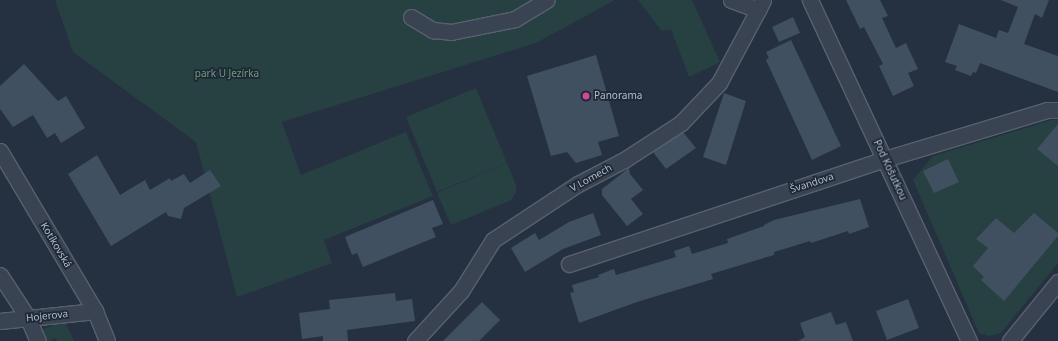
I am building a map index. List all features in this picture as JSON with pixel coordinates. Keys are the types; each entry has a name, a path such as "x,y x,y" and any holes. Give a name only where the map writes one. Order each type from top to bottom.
{"street":[{"path":"411,17 433,30 451,32 515,19 547,0"},
{"name":"V Lomech","path":"415,341 461,291 492,240 578,184 624,160 681,123 719,83 761,5 731,0"},
{"name":"Pod Košutkou","path":"810,0 969,341"},
{"name":"Švandova","path":"569,264 885,159 1047,110 1058,110"},
{"name":"Kotíkovská","path":"0,151 95,311 107,341"},
{"path":"0,275 28,318 38,341"},
{"path":"1010,341 1058,282"},
{"name":"Hojerova","path":"0,321 95,311"}],"green space":[{"name":"park U Jezírka","path":"55,0 615,0 536,43 282,122 301,175 406,132 433,196 324,240 332,263 237,297 196,142 73,52"},
{"path":"638,0 692,0 720,62 689,77 671,29 662,31"},
{"path":"476,88 507,163 437,192 406,117"},
{"path":"1052,120 1058,120 1058,263 1001,333 989,336 979,333 913,180 933,156"},
{"path":"507,163 516,185 516,193 511,200 451,225 437,193"},
{"path":"65,321 74,341 57,341 56,338 49,341 42,341 41,330"}],"building":[{"path":"846,0 880,0 888,16 882,18 896,48 906,43 918,69 908,73 914,86 893,96 879,66 883,64 864,27 860,29"},
{"path":"1001,0 1049,0 1042,18 1035,14 1024,44 1058,56 1058,92 980,63 976,73 973,72 971,76 955,70 957,66 945,62 959,24 996,38 999,30 1008,33 1018,7"},
{"path":"793,17 800,33 779,42 772,27"},
{"path":"791,40 841,146 812,160 766,60 769,58 766,52"},
{"path":"596,55 619,136 598,142 602,155 576,163 567,152 551,156 527,76"},
{"path":"24,64 58,101 66,96 85,128 61,143 55,133 47,138 33,115 13,127 0,109 0,86"},
{"path":"724,93 746,101 726,165 703,157"},
{"path":"1058,124 1058,166 1037,149"},
{"path":"683,132 696,148 666,169 653,152"},
{"path":"97,155 120,195 145,180 150,190 170,178 171,181 184,174 190,183 210,170 221,186 184,208 181,219 168,216 166,212 111,246 68,174"},
{"path":"948,159 959,182 934,193 923,171"},
{"path":"629,168 630,174 643,190 631,199 643,214 627,226 602,195 602,189"},
{"path":"860,199 869,227 849,234 848,231 811,243 810,241 774,252 774,255 711,274 713,279 637,302 579,323 570,293 574,292 572,285 599,277 598,275 614,269 616,275 676,257 674,251 689,246 692,254 728,243 727,239 764,226 774,220"},
{"path":"433,200 443,224 432,228 436,237 363,267 357,253 352,255 345,237"},
{"path":"593,213 601,235 563,249 525,272 511,248 535,233 539,240 569,222"},
{"path":"1034,213 1058,233 1058,236 1004,301 981,280 984,277 973,266 988,248 976,239 996,218 1014,233"},
{"path":"395,293 396,301 412,299 415,321 347,330 348,341 323,341 323,336 302,339 299,313 330,309 329,300"},
{"path":"908,299 919,328 887,340 876,311"},
{"path":"482,302 500,320 479,341 443,341"},
{"path":"831,312 836,325 846,322 853,341 798,341 805,337 800,323"}],"place":[{"name":"Panorama","path":"586,96"}]}
